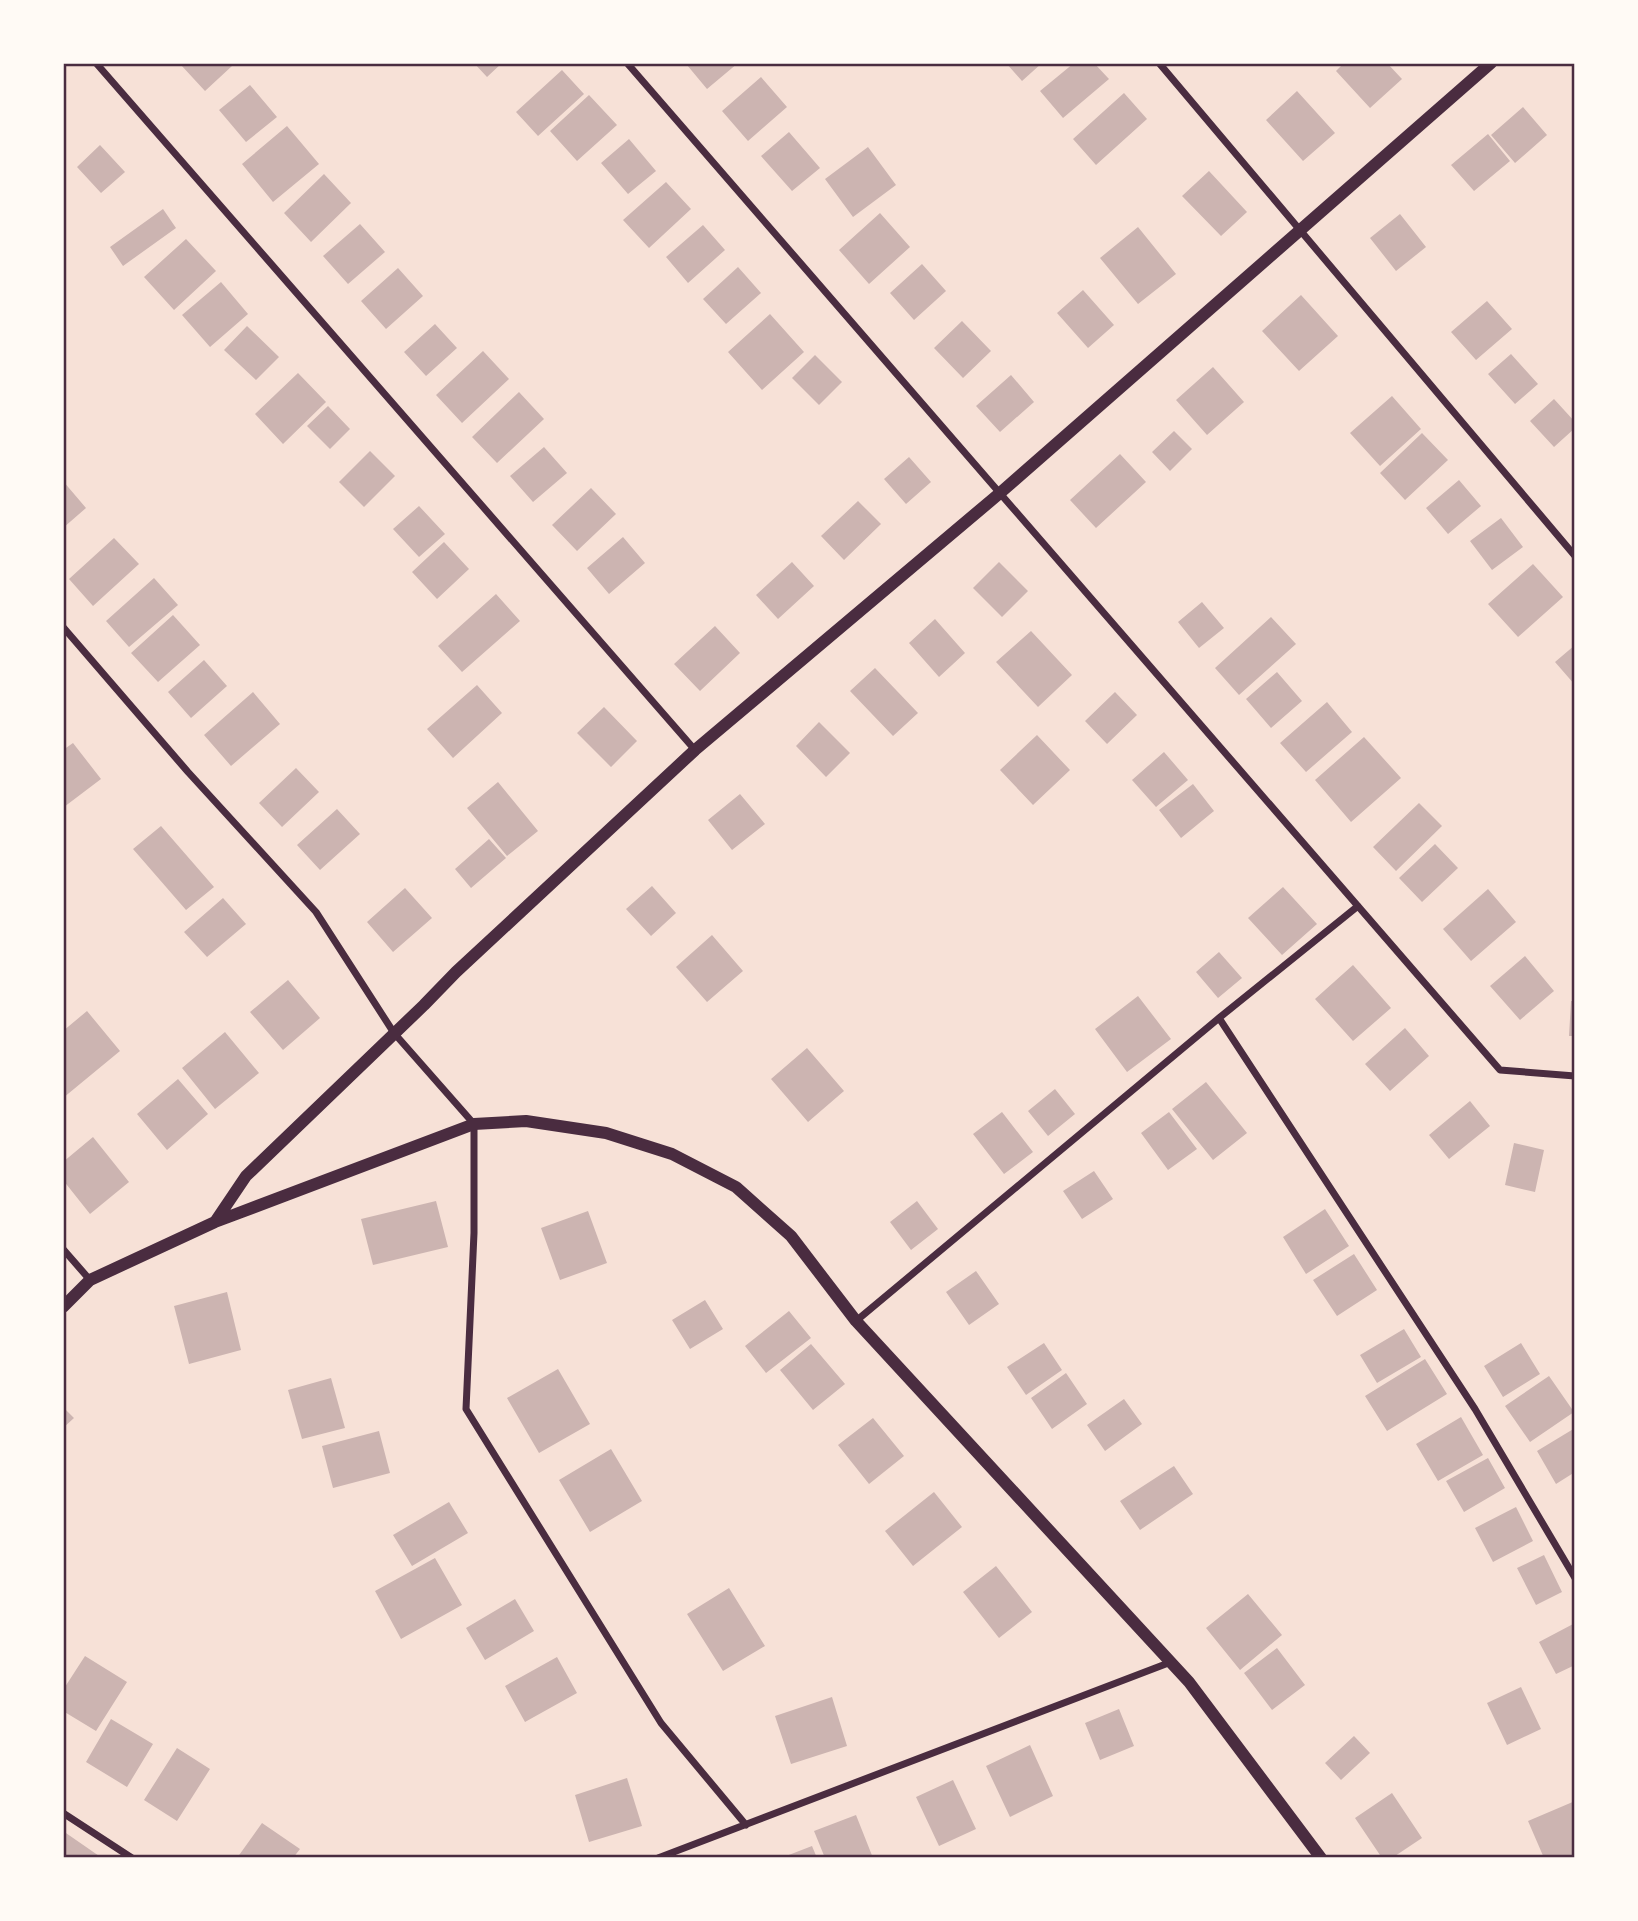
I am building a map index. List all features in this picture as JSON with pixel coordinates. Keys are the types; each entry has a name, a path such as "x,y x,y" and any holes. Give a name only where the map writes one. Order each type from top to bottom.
{"street":[{"path":"96,63 695,750"},
{"path":"627,63 1500,1070 1575,1076"},
{"path":"1159,63 1575,556"},
{"path":"215,1222 246,1175 456,972 695,750 1000,493 1491,63"},
{"path":"63,627 188,772 316,912 394,1033 474,1124 474,1233 466,1409 661,1723 746,1825"},
{"path":"856,1321 1219,1018 1358,906"},
{"path":"1219,1018 1475,1409 1575,1578"},
{"path":"63,1307 90,1280 215,1222 474,1124 526,1121 606,1133 672,1154 736,1187 791,1236 856,1321 1171,1662 1321,1858"},
{"path":"63,1250 90,1280"},
{"path":"658,1858 1171,1662"},
{"path":"63,1813 132,1858"}],"building":[{"path":"230,63 232,66 205,91 181,65"},
{"path":"474,63 502,63 487,77"},
{"path":"738,63 707,89 687,65"},
{"path":"1006,63 1042,63 1022,81"},
{"path":"1074,63 1094,63 1109,79 1063,118 1040,91"},
{"path":"1344,63 1387,63 1402,79 1370,108 1336,71"},
{"path":"562,70 584,94 538,136 516,112"},
{"path":"761,77 787,107 748,141 722,111"},
{"path":"250,85 277,117 246,142 219,110"},
{"path":"1297,91 1335,133 1303,161 1266,120"},
{"path":"1124,93 1147,119 1096,165 1073,139"},
{"path":"589,95 617,125 577,161 550,131"},
{"path":"1523,107 1547,135 1515,163 1491,135"},
{"path":"287,126 319,164 273,202 242,164"},
{"path":"789,132 820,168 792,191 761,156"},
{"path":"1488,134 1510,161 1474,191 1451,165"},
{"path":"629,139 656,171 628,194 601,163"},
{"path":"100,145 125,172 101,193 77,167"},
{"path":"868,147 896,185 853,217 825,179"},
{"path":"1209,171 1247,212 1221,236 1182,196"},
{"path":"324,174 351,203 311,242 284,213"},
{"path":"666,182 691,209 649,248 623,220"},
{"path":"163,209 176,228 123,266 110,247"},
{"path":"880,213 910,247 869,284 839,250"},
{"path":"1400,214 1426,247 1396,271 1370,238"},
{"path":"360,224 385,252 348,284 323,256"},
{"path":"703,225 725,250 688,283 666,257"},
{"path":"1138,227 1176,274 1138,304 1100,258"},
{"path":"186,239 216,271 174,310 144,277"},
{"path":"922,264 946,291 914,320 890,293"},
{"path":"738,267 761,293 726,324 703,299"},
{"path":"398,268 423,296 386,329 361,301"},
{"path":"221,282 248,314 210,347 182,315"},
{"path":"1083,290 1114,325 1088,348 1057,313"},
{"path":"1301,295 1338,336 1299,371 1262,331"},
{"path":"1487,301 1512,329 1476,360 1451,332"},
{"path":"770,314 804,352 762,390 728,352"},
{"path":"962,321 991,351 963,378 934,348"},
{"path":"435,324 457,348 426,376 404,352"},
{"path":"247,326 279,357 256,380 224,350"},
{"path":"483,351 509,379 462,423 436,395"},
{"path":"1511,354 1538,384 1515,404 1488,374"},
{"path":"815,355 842,382 819,405 792,378"},
{"path":"1213,367 1244,402 1207,435 1176,400"},
{"path":"298,373 326,402 283,444 255,414"},
{"path":"1011,375 1034,402 1000,432 976,406"},
{"path":"519,392 544,419 497,463 472,437"},
{"path":"1392,396 1421,429 1380,466 1350,433"},
{"path":"1554,399 1575,422 1575,428 1554,447 1530,421"},
{"path":"328,406 350,429 330,449 307,426"},
{"path":"1174,431 1192,449 1170,471 1152,452"},
{"path":"1422,433 1448,460 1405,500 1380,473"},
{"path":"544,447 567,473 533,502 510,476"},
{"path":"370,451 395,476 364,507 339,482"},
{"path":"1120,454 1146,482 1096,528 1070,500"},
{"path":"909,457 931,482 906,504 884,479"},
{"path":"1459,480 1481,506 1448,534 1426,508"},
{"path":"63,481 86,508 63,528"},
{"path":"591,488 616,514 577,551 552,525"},
{"path":"858,501 881,524 844,560 821,536"},
{"path":"419,506 445,534 419,557 393,529"},
{"path":"1501,518 1523,547 1492,570 1470,541"},
{"path":"623,537 645,563 609,594 587,568"},
{"path":"114,538 139,564 93,606 69,579"},
{"path":"444,542 469,569 437,599 412,572"},
{"path":"792,562 814,586 778,619 756,595"},
{"path":"999,562 1028,591 1002,617 973,588"},
{"path":"1533,564 1563,597 1518,637 1488,604"},
{"path":"154,578 178,605 129,647 106,621"},
{"path":"496,594 520,621 462,672 438,646"},
{"path":"1202,602 1224,628 1199,648 1178,622"},
{"path":"173,615 200,645 158,682 131,653"},
{"path":"1271,617 1296,644 1239,695 1215,668"},
{"path":"935,619 965,653 939,677 909,643"},
{"path":"715,626 740,653 700,691 674,664"},
{"path":"1031,631 1072,675 1038,707 996,662"},
{"path":"1575,645 1575,685 1555,662"},
{"path":"204,660 227,686 191,718 168,692"},
{"path":"875,668 918,713 893,736 850,691"},
{"path":"1277,672 1302,701 1271,728 1246,699"},
{"path":"477,685 502,713 453,758 427,729"},
{"path":"253,692 280,724 231,766 204,735"},
{"path":"1115,692 1137,715 1107,744 1085,721"},
{"path":"1327,702 1352,732 1306,772 1280,743"},
{"path":"604,707 637,741 611,767 577,733"},
{"path":"819,722 850,753 826,777 796,746"},
{"path":"1037,735 1070,770 1033,805 1000,770"},
{"path":"1364,737 1401,778 1351,822 1315,780"},
{"path":"73,743 101,779 64,807 63,750"},
{"path":"1164,752 1188,780 1156,807 1132,780"},
{"path":"296,768 319,792 282,827 259,803"},
{"path":"498,782 538,831 507,856 467,808"},
{"path":"1193,784 1214,811 1181,838 1159,810"},
{"path":"740,794 765,824 732,850 708,820"},
{"path":"1419,803 1442,826 1396,871 1373,847"},
{"path":"337,809 360,834 320,870 297,845"},
{"path":"161,826 214,887 186,910 133,849"},
{"path":"489,839 506,858 471,888 455,869"},
{"path":"1435,844 1458,868 1422,902 1399,878"},
{"path":"652,886 676,913 651,936 626,909"},
{"path":"1283,887 1317,924 1282,955 1248,918"},
{"path":"405,888 432,918 393,952 367,922"},
{"path":"1488,889 1516,922 1471,961 1443,929"},
{"path":"223,898 246,924 207,957 184,932"},
{"path":"712,935 743,971 707,1002 676,967"},
{"path":"1219,952 1242,978 1218,998 1196,972"},
{"path":"1525,956 1554,991 1520,1020 1490,986"},
{"path":"1353,965 1391,1008 1353,1041 1315,999"},
{"path":"288,980 320,1018 283,1050 250,1012"},
{"path":"1138,996 1171,1039 1127,1072 1095,1029"},
{"path":"1571,1001 1575,1001 1575,1036 1569,1036"},
{"path":"87,1011 120,1051 63,1098 63,1031"},
{"path":"1405,1028 1429,1056 1390,1091 1365,1064"},
{"path":"225,1032 259,1073 215,1109 182,1068"},
{"path":"807,1048 844,1091 808,1122 771,1079"},
{"path":"178,1079 208,1114 167,1150 137,1114"},
{"path":"1206,1082 1247,1133 1213,1160 1172,1109"},
{"path":"1055,1089 1075,1114 1048,1136 1028,1111"},
{"path":"1470,1101 1490,1126 1449,1159 1429,1135"},
{"path":"1002,1112 1033,1152 1004,1174 973,1134"},
{"path":"1169,1112 1197,1149 1168,1170 1141,1133"},
{"path":"93,1137 129,1182 90,1214 63,1180 63,1162"},
{"path":"1514,1143 1544,1150 1535,1192 1505,1185"},
{"path":"1094,1171 1113,1199 1082,1219 1063,1191"},
{"path":"436,1201 448,1247 373,1265 361,1219"},
{"path":"917,1201 938,1229 911,1250 890,1222"},
{"path":"1325,1209 1349,1246 1306,1274 1283,1237"},
{"path":"588,1211 607,1263 560,1280 541,1228"},
{"path":"1354,1254 1377,1290 1337,1316 1313,1280"},
{"path":"976,1271 999,1304 969,1325 946,1292"},
{"path":"227,1292 241,1350 189,1364 174,1306"},
{"path":"705,1300 723,1329 690,1349 672,1320"},
{"path":"789,1311 811,1338 766,1373 745,1346"},
{"path":"1404,1329 1421,1357 1377,1383 1360,1355"},
{"path":"1044,1343 1062,1370 1026,1395 1007,1367"},
{"path":"1521,1343 1540,1374 1503,1397 1484,1366"},
{"path":"811,1344 845,1384 813,1410 780,1370"},
{"path":"1425,1359 1447,1394 1387,1431 1365,1396"},
{"path":"558,1369 590,1424 539,1453 507,1398"},
{"path":"1066,1373 1087,1404 1052,1429 1031,1398"},
{"path":"1549,1376 1574,1412 1530,1442 1505,1406"},
{"path":"331,1378 345,1428 302,1439 288,1390"},
{"path":"1124,1399 1142,1424 1105,1451 1087,1425"},
{"path":"63,1407 74,1418 63,1428"},
{"path":"1461,1417 1483,1455 1438,1481 1416,1444"},
{"path":"873,1418 904,1456 869,1484 838,1445"},
{"path":"1575,1428 1575,1472 1556,1484 1537,1451"},
{"path":"379,1431 390,1473 333,1488 322,1446"},
{"path":"611,1449 642,1501 590,1532 559,1480"},
{"path":"1488,1458 1505,1488 1464,1512 1446,1481"},
{"path":"1174,1466 1193,1494 1140,1530 1120,1501"},
{"path":"934,1492 962,1527 913,1566 885,1531"},
{"path":"449,1502 468,1533 412,1566 393,1535"},
{"path":"1516,1507 1533,1541 1493,1562 1475,1528"},
{"path":"1544,1555 1562,1592 1536,1605 1517,1568"},
{"path":"435,1558 462,1605 401,1639 375,1591"},
{"path":"996,1566 1032,1612 999,1638 963,1592"},
{"path":"729,1588 765,1646 723,1671 687,1614"},
{"path":"1248,1594 1282,1635 1240,1670 1206,1628"},
{"path":"515,1599 534,1631 485,1660 466,1628"},
{"path":"1575,1623 1575,1665 1556,1674 1539,1642"},
{"path":"1277,1648 1305,1685 1272,1710 1244,1673"},
{"path":"85,1656 127,1682 96,1731 63,1711 63,1690"},
{"path":"557,1657 577,1693 525,1722 505,1686"},
{"path":"1521,1687 1541,1729 1507,1745 1487,1703"},
{"path":"832,1697 847,1746 791,1764 775,1716"},
{"path":"1119,1709 1134,1746 1100,1760 1085,1723"},
{"path":"111,1719 153,1744 127,1787 86,1762"},
{"path":"1354,1736 1370,1753 1341,1780 1325,1763"},
{"path":"1030,1745 1053,1796 1010,1817 986,1766"},
{"path":"177,1748 210,1769 177,1821 144,1800"},
{"path":"627,1778 642,1826 589,1842 575,1795"},
{"path":"953,1780 976,1829 939,1846 916,1797"},
{"path":"1392,1793 1422,1838 1392,1858 1382,1858 1355,1818"},
{"path":"1575,1801 1575,1858 1544,1858 1528,1821"},
{"path":"856,1815 873,1858 825,1858 814,1831"},
{"path":"262,1823 300,1849 293,1858 237,1858"},
{"path":"63,1831 102,1858 63,1858"},
{"path":"812,1846 817,1858 781,1858"}]}
